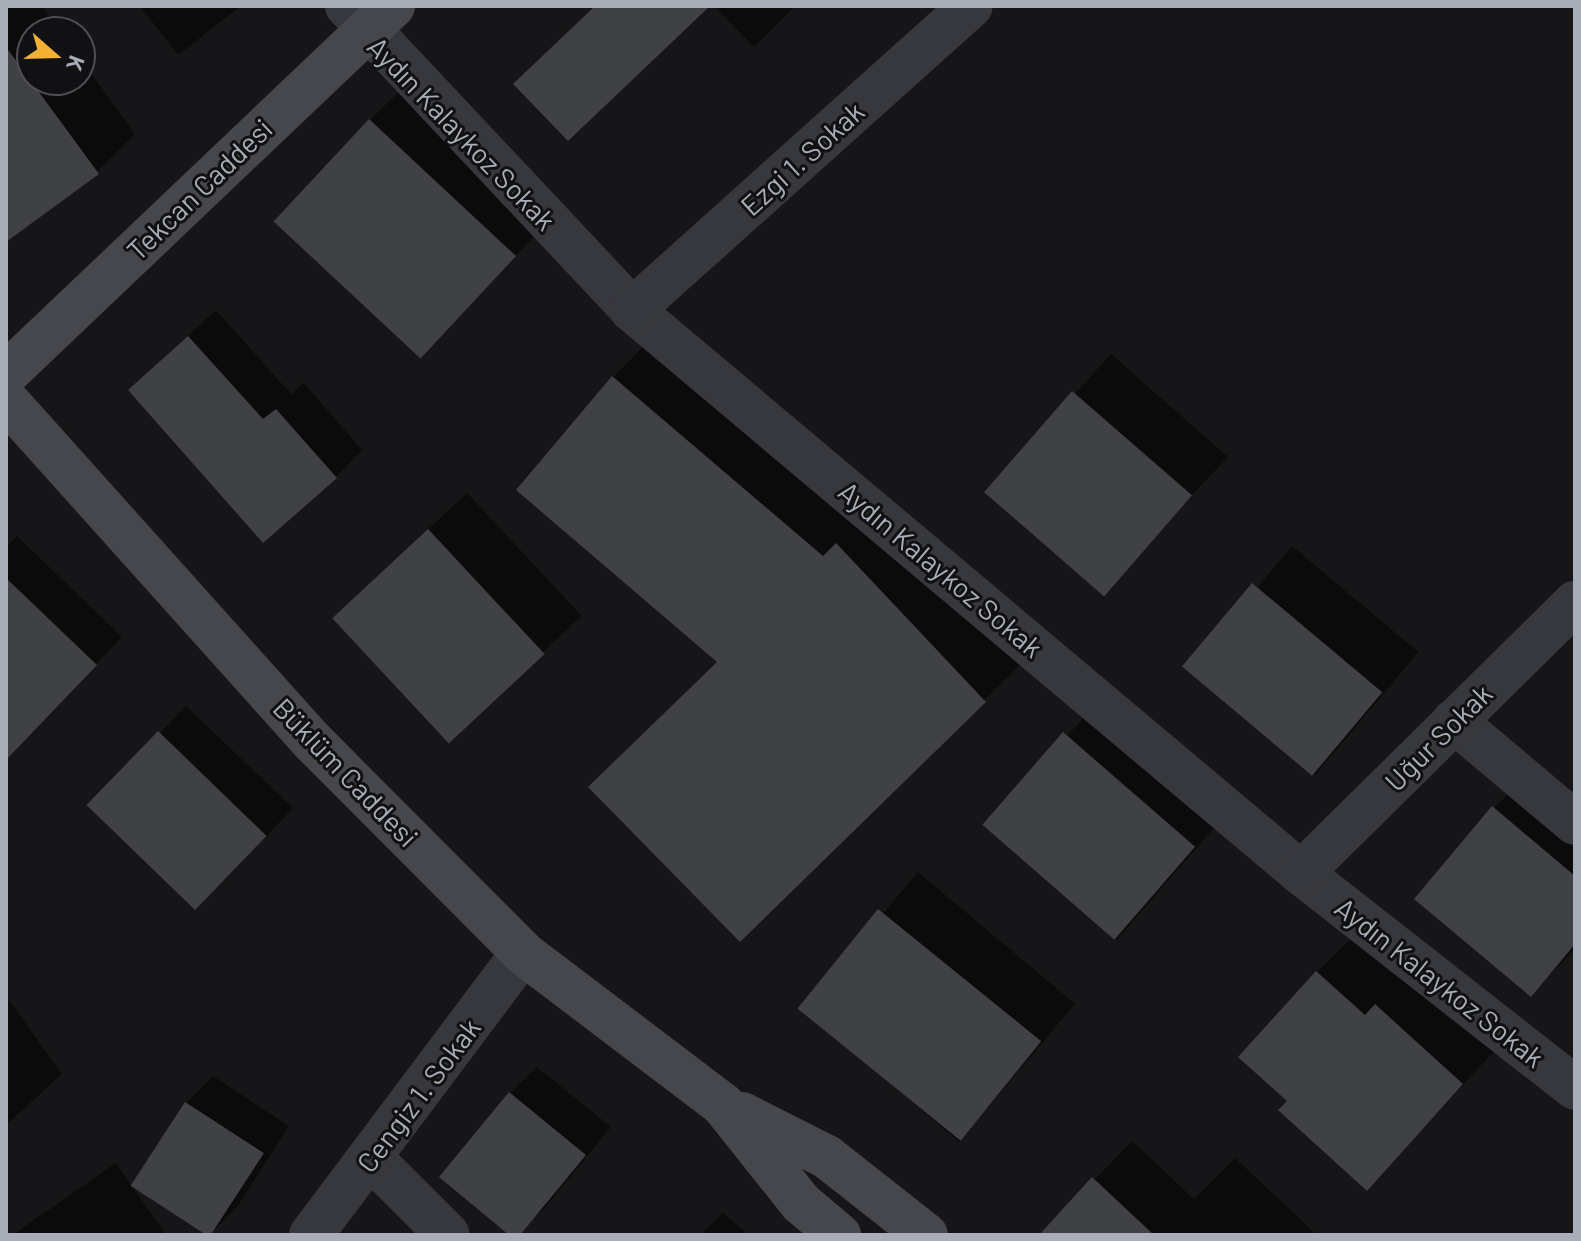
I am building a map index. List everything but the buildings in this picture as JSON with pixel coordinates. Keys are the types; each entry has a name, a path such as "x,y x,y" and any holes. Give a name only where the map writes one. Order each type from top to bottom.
{"street":[{"name":"Ezgi 1. Sokak","path":"632,310 971,6"},
{"name":"Aydın Kalaykoz Sokak","path":"368,14 632,310 1301,873 1575,1088"},
{"name":"Tekcan Caddesi","path":"6,374 368,14"},
{"name":"Büklüm Caddesi","path":"6,400 313,742 523,953 723,1105 827,1157 926,1235"},
{"name":"Uğur Sokak","path":"1301,873 1575,603"},
{"path":"1454,721 1575,823"},
{"name":"Cengiz 1. Sokak","path":"311,1235 372,1159 523,953"},
{"name":"Büklüm Caddesi","path":"723,1105 801,1203 839,1235"},
{"path":"372,1159 448,1235"}]}
